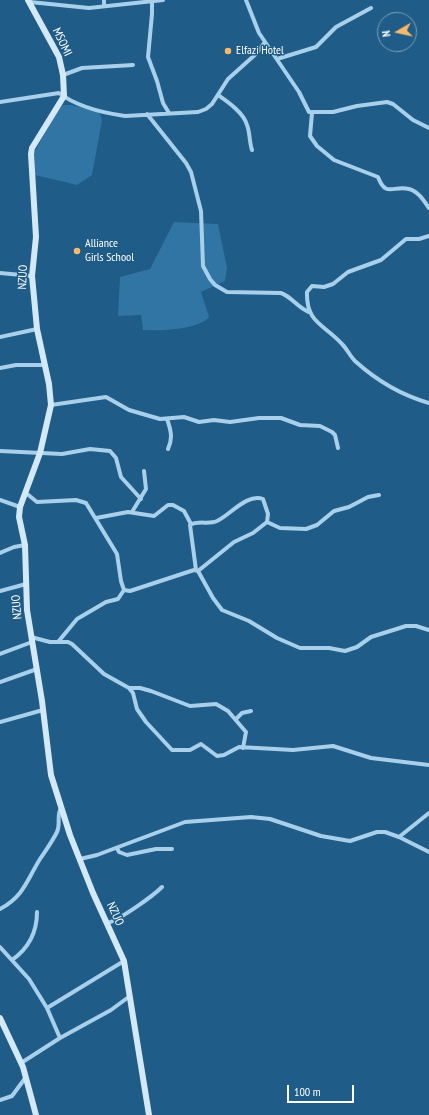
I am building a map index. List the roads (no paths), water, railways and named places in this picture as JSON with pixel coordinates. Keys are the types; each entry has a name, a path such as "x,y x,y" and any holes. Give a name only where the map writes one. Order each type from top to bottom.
{"street":[{"path":"104,0 104,6"},
{"path":"29,1 89,8 163,0"},
{"path":"246,0 259,33 299,92 309,112 333,112 357,106 387,102 393,104 413,120 429,128"},
{"name":"MSOMI","path":"29,1 59,57 63,75 64,96"},
{"path":"152,1 148,57 163,103 169,113"},
{"path":"276,59 316,48 336,28 371,8"},
{"path":"0,102 60,93 71,101 115,115 198,112 206,109 218,95 228,78 258,53 265,42"},
{"path":"63,75 78,68 133,65"},
{"path":"218,95 240,113 247,123 248,139 252,150"},
{"name":"NZUO","path":"64,96 32,148 36,237 32,276 37,329 49,384 51,405 40,453 20,507 19,517 25,545 26,584 32,639 51,775 61,808 80,859 124,961 131,995 139,1064 149,1115"},
{"path":"312,113 310,136 317,146 334,160 378,177 382,186 386,189 409,189 416,192 429,208"},
{"path":"147,114 186,163 191,172 202,210 203,266 215,285 227,292 281,293 287,295 300,308 310,312"},
{"path":"429,236 419,239 406,239 380,260 348,272 333,284 328,286 309,287 306,301 314,320 327,329 343,344 354,359 373,377 394,389 429,403"},
{"path":"0,273 32,276"},
{"path":"0,337 37,329"},
{"path":"0,368 16,365 44,364"},
{"path":"51,405 106,397 140,414 154,418 167,419 184,417 199,422 214,420 230,422 259,418 281,418 300,425 320,426 332,432 335,435 338,448"},
{"path":"167,419 172,436 168,450"},
{"path":"0,451 62,454 90,449 110,451 116,458 121,477 141,499"},
{"path":"132,512 146,489 144,471"},
{"path":"26,493 37,502 82,501 86,503 117,554 121,581 124,590"},
{"path":"267,522 280,528 306,529 318,525 334,511 349,507 368,497 379,495"},
{"path":"124,590 130,591 197,570 234,542 253,533 267,522 268,519 264,500 256,498 239,505 230,514 214,522 191,524"},
{"path":"0,500 20,507"},
{"path":"96,518 132,512 154,516 173,504 184,511 191,524 189,528 197,570 213,598 222,610 300,648 329,648 345,651 357,647 371,637 406,626 416,626 429,630"},
{"path":"0,553 14,547 25,545"},
{"path":"0,591 26,584"},
{"path":"58,642 77,619 106,602 118,599 124,590"},
{"path":"0,654 32,639 68,642 72,644 104,674 129,688 133,693 137,709 146,722 172,750 190,750 201,744 219,756 227,754 236,748 293,750 333,746 371,758 429,765"},
{"path":"0,682 37,669"},
{"path":"129,688 146,689 176,699 190,706 216,704 228,711 246,732 243,748"},
{"path":"0,722 43,710"},
{"path":"236,719 242,713 251,711"},
{"path":"0,909 20,894 27,885 57,832 58,813 61,808"},
{"path":"398,836 429,813"},
{"path":"80,859 117,848 185,822 251,818 270,819 342,840 358,840 377,832 385,832 398,836 429,852"},
{"path":"117,848 119,852 127,855 156,849 172,849"},
{"path":"107,923 124,915 155,894 162,887"},
{"path":"12,960 26,948 31,939 35,931 38,912"},
{"path":"0,947 29,979 47,1008 60,1038"},
{"path":"47,1008 124,961"},
{"path":"21,1063 60,1038 111,1010 131,995"},
{"path":"0,1018 21,1063 36,1115"},
{"path":"0,1100 12,1096 26,1077"}],"place":[{"name":"Elfazi Hotel","path":"228,51"},
{"name":"Alliance Girls School","path":"77,251"}]}
